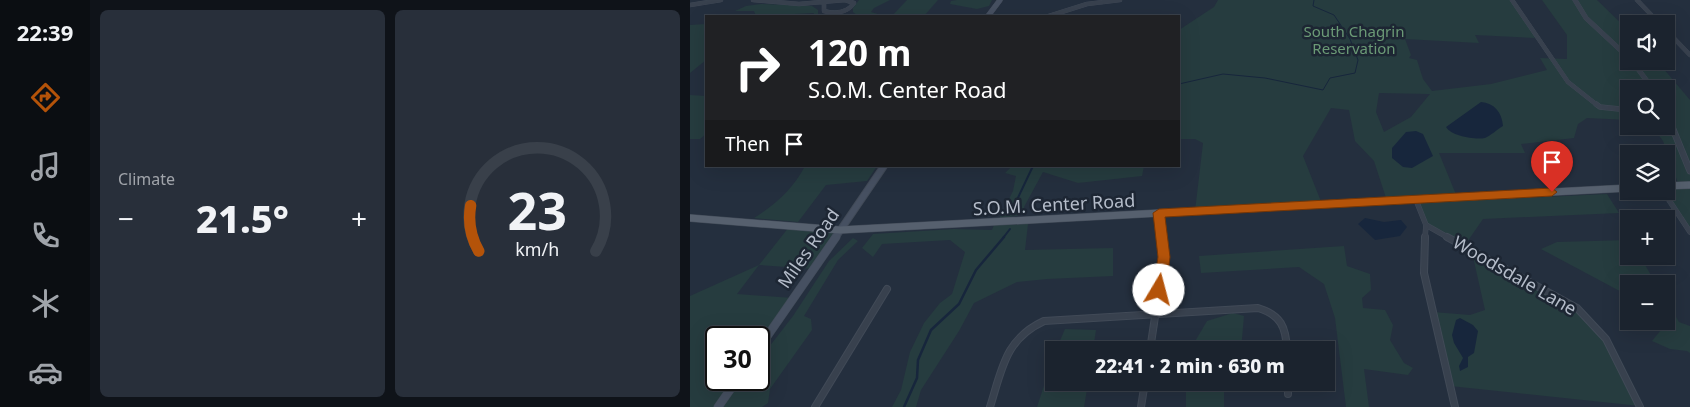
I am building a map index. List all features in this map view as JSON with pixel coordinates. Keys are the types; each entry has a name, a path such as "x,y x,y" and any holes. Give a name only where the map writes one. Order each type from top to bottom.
{"main road":[{"path":"989,15 1000,0"},
{"name":"Miles Road","path":"770,332 883,167"},
{"path":"1675,186 1690,185"},
{"name":"S.O.M. Center Road","path":"690,218 840,230 1620,189"},
{"path":"718,407 729,391"}],"street":[{"path":"690,5 721,0"},
{"path":"753,0 788,4 824,3 845,0 854,3 848,9 832,13 824,10 824,3"},
{"path":"1052,15 1082,6 1120,0"},
{"path":"1512,0 1560,73 1572,87 1600,107 1620,109"},
{"path":"1575,0 1586,18 1620,50"},
{"path":"1637,0 1651,15"},
{"path":"1675,39 1690,55"},
{"path":"1675,134 1690,171"},
{"path":"1416,200 1426,225 1423,253 1424,273 1455,407"},
{"path":"1669,200 1690,232"},
{"path":"1151,341 1164,257 1159,213"},
{"name":"Woodsdale Lane","path":"1426,225 1546,288 1578,308 1606,339 1640,407"},
{"path":"815,407 887,289"},
{"path":"990,407 1008,352 1018,336 1028,327 1044,321 1155,316 1258,308 1272,312 1281,319 1286,331 1287,341"},
{"path":"1142,407 1144,391"}],"green space":[{"path":"859,0 890,0 874,8 871,12 881,15 857,15 853,12 853,8"},
{"path":"907,0 938,0 925,15 893,15"},
{"path":"992,0 989,6 977,9 950,4 951,1"},
{"name":"South Chagrin Reservation","path":"1218,0 1512,0 1536,38 1475,35 1479,43 1405,39 1411,55 1409,58 1417,60 1423,79 1432,91 1491,84 1547,70 1540,58 1567,59 1567,35 1542,0 1597,0 1620,22 1620,70 1665,70 1673,80 1620,80 1620,120 1587,118 1578,124 1574,138 1521,144 1525,153 1439,153 1457,197 1387,201 1374,161 1355,141 1349,110 1331,108 1303,156 1322,204 1195,211 1203,143 1195,139 1180,139 1180,29 1214,7","holes":["1379,93 1430,94 1411,117 1384,132 1376,112"]},
{"path":"761,4 812,6 818,10 818,15 813,15 814,13 756,15 754,11 735,11 746,6"},
{"path":"705,24 705,61 690,73 690,25"},
{"path":"1675,82 1690,100 1690,232 1669,200 1675,200 1675,184 1678,183 1675,175 1675,145 1664,145 1659,135 1675,135"},
{"path":"690,95 705,96 705,135 700,139 690,139"},
{"path":"804,167 876,167 867,181 826,185 798,222 754,218 783,195"},
{"path":"1011,167 1144,167 1142,176 1078,183 1043,172 1024,207 1026,214 999,219 1013,191 1016,176 1005,173"},
{"path":"1607,194 1619,213 1483,219 1465,245 1426,225 1417,203"},
{"path":"1028,224 1025,250 1113,248 1113,276 1017,282 974,303 959,331 921,390 916,407 892,407 901,390 910,352 924,323 940,303 952,294 965,252 950,240 882,244 873,257 862,248 873,234 954,229 992,230 994,225"},
{"path":"789,227 840,230 814,269 759,265"},
{"path":"853,238 858,241 838,260 804,316 811,319 812,330 770,389 770,346 793,316 829,261"},
{"path":"1620,240 1620,265 1645,265 1651,275 1620,275 1620,291 1541,249 1557,242"},
{"path":"1344,246 1347,266 1370,274 1371,290 1362,298 1363,308 1385,310 1393,325 1390,340 1404,363 1413,368 1408,375 1364,369 1369,407 1346,407 1335,318 1324,284 1299,267 1201,273 1199,256"},
{"path":"1471,248 1577,308 1606,339 1640,406 1450,386 1433,312 1470,315 1485,310"},
{"path":"759,265 737,294 793,298 770,332 770,326 705,326 705,391 729,391 718,407 690,407 690,296"},
{"path":"1233,313 1244,316 1242,341 1195,341 1207,321"},
{"path":"1675,315 1679,322 1690,326 1690,353 1670,349 1652,341 1661,330 1675,330"},
{"path":"1065,329 1096,330 1094,341 1060,341"},
{"path":"1045,383 1045,391 1087,391 1084,407 1037,407"},
{"path":"734,391 770,391 768,403 762,407 722,407"},
{"path":"1186,391 1224,391 1224,407 1186,407"}],"water":[{"path":"1481,102 1490,104 1496,109 1501,116 1503,126 1485,138 1470,138 1458,135 1446,127"},
{"path":"1416,131 1423,134 1433,156 1412,168 1403,167 1392,158 1392,148 1406,132"},
{"path":"1365,218 1384,222 1401,220 1407,227 1400,236 1375,240 1358,224"},
{"path":"1460,318 1473,325 1478,331 1474,353 1468,357 1468,367 1460,371 1459,366 1463,358 1454,343 1452,335 1456,320"}],"waterway":[{"path":"1180,84 1223,74 1265,78 1323,90 1330,78 1355,73 1358,60 1350,39 1334,15 1313,6 1314,0"},
{"path":"1013,214 1015,204 1033,167"},
{"path":"1003,238 1010,229"},
{"path":"904,407 917,378 918,360 931,330 959,304 976,270 1004,237"}],"route":[{"path":"1159,290 1164,257 1159,213 1552,192"}]}
